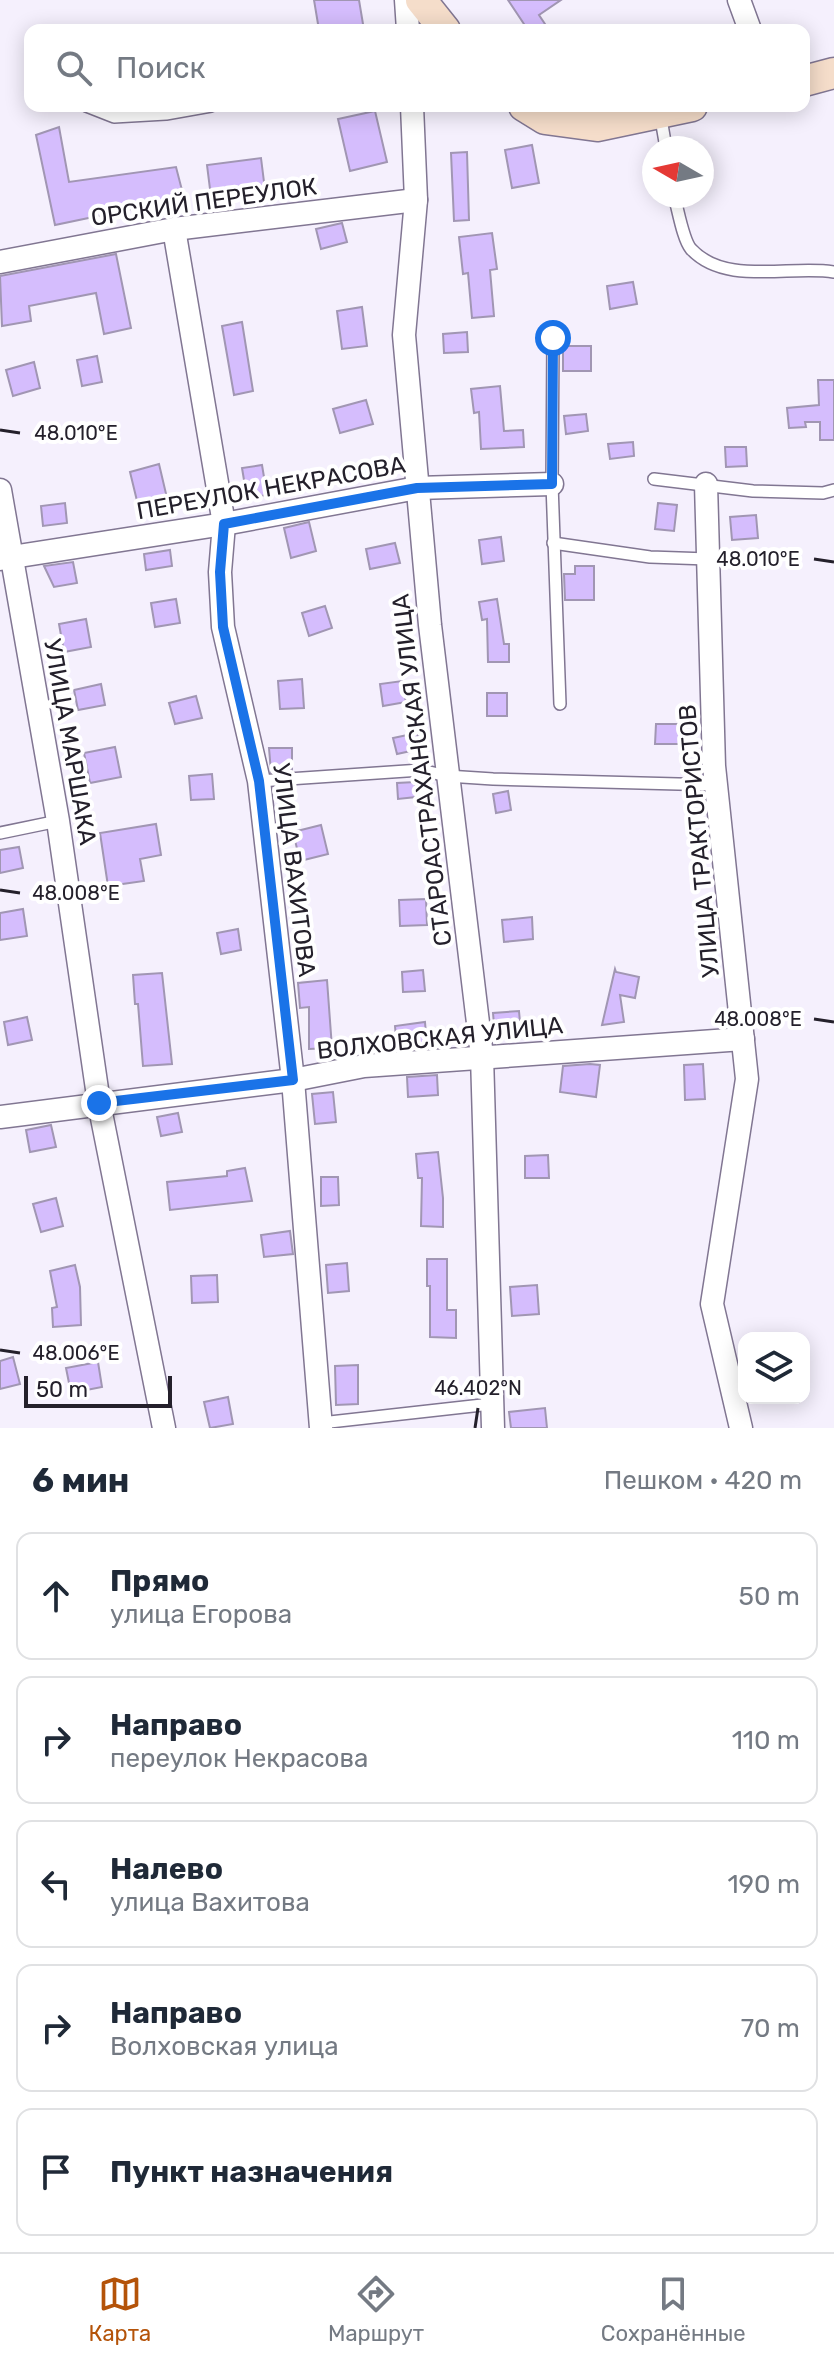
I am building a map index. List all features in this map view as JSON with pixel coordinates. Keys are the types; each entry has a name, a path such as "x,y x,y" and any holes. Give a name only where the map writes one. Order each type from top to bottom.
{"street":[{"path":"406,0 408,24"},
{"path":"421,0 440,24"},
{"path":"739,0 748,24"},
{"path":"810,79 834,73"},
{"name":"СТАРОАСТРАХАНСКАЯ УЛИЦА","path":"414,112 416,200 404,335 447,776 482,1056 493,1428"},
{"path":"534,112 545,119 597,126 665,112"},
{"name":"ОРСКИЙ ПЕРЕУЛОК","path":"0,262 174,229 416,200"},
{"name":"УЛИЦА ВАХИТОВА","path":"174,229 224,524 220,572 223,627 259,781 293,1080 321,1426"},
{"name":"ПЕРЕУЛОК НЕКРАСОВА","path":"6,559 224,524 417,488 552,484"},
{"name":"УЛИЦА ТРАКТОРИСТОВ","path":"706,484 716,785 747,1079 712,1304 741,1428"},
{"name":"УЛИЦА МАРШАКА","path":"0,490 6,559 58,821 99,1103 164,1428"},
{"name":"ВОЛХОВСКАЯ УЛИЦА","path":"0,1117 293,1080 364,1066 743,1039"}],"lane":[{"path":"101,112 114,117 177,112"},
{"path":"660,113 664,136"},
{"path":"678,208 689,247 710,264 738,270 834,272"},
{"path":"553,338 553,543 560,704"},
{"path":"654,479 753,491 823,493 834,490"},
{"path":"553,543 650,557 708,559"},
{"path":"259,781 421,770 447,776 716,785"},
{"path":"0,833 58,821"},
{"path":"321,1426 491,1404"}],"building":[{"path":"314,0 359,0 363,24 318,24"},
{"path":"508,0 561,0 539,15 545,24 524,24"},
{"path":"375,112 387,162 350,171 338,119"},
{"path":"59,127 69,182 176,167 184,198 55,225 36,135"},
{"path":"532,145 539,183 512,188 505,150"},
{"path":"467,152 469,220 454,221 451,153"},
{"path":"261,158 265,190 211,197 207,165"},
{"path":"342,223 347,242 321,249 316,229"},
{"path":"492,233 497,269 490,270 494,316 472,318 468,273 463,274 459,237"},
{"path":"116,254 131,328 104,334 96,293 29,306 31,321 2,326 0,276"},
{"path":"633,282 637,304 610,309 607,286"},
{"path":"362,307 367,346 342,349 337,311"},
{"path":"242,322 253,391 234,395 222,326"},
{"path":"467,332 468,352 444,353 443,334"},
{"path":"563,346 591,346 591,371 563,371"},
{"path":"97,356 102,382 82,386 77,360"},
{"path":"34,362 40,388 13,396 6,370"},
{"path":"818,380 834,380 834,440 820,440 820,422 805,422 806,427 789,428 787,408 819,405"},
{"path":"500,386 504,431 523,430 524,447 481,449 479,412 474,413 471,389"},
{"path":"366,400 373,424 340,433 333,409"},
{"path":"586,414 588,431 566,434 564,416"},
{"path":"633,442 634,456 610,459 608,444"},
{"path":"725,447 746,447 747,466 726,467"},
{"path":"159,464 167,498 138,505 130,472"},
{"path":"262,465 267,495 247,498 242,468"},
{"path":"65,503 67,523 43,526 41,506"},
{"path":"658,503 677,505 674,531 655,529"},
{"path":"756,515 758,538 732,540 730,517"},
{"path":"309,522 316,551 291,558 284,528"},
{"path":"501,537 504,561 482,564 479,540"},
{"path":"395,543 400,563 370,569 366,549"},
{"path":"170,550 172,566 146,570 144,554"},
{"path":"73,562 77,583 54,587 44,566"},
{"path":"575,566 594,566 594,600 565,600 564,574 575,574"},
{"path":"176,599 180,623 155,627 151,603"},
{"path":"497,599 504,644 509,644 509,662 488,662 487,619 482,620 479,602"},
{"path":"325,606 332,628 309,636 302,613"},
{"path":"86,619 91,647 64,652 59,624"},
{"path":"302,679 304,708 280,709 278,681"},
{"path":"402,681 406,702 383,706 380,684"},
{"path":"101,684 105,705 78,710 74,690"},
{"path":"487,693 507,693 507,716 487,716"},
{"path":"196,696 202,718 175,724 169,703"},
{"path":"656,724 683,724 683,744 655,744"},
{"path":"417,733 420,749 397,754 393,738"},
{"path":"115,747 121,777 90,783 84,753"},
{"path":"269,748 292,748 292,770 271,772"},
{"path":"212,774 214,799 191,800 189,776"},
{"path":"415,782 416,797 398,799 397,783"},
{"path":"508,791 511,810 496,813 493,794"},
{"path":"156,824 161,855 140,859 144,881 108,886 100,833"},
{"path":"321,825 328,854 300,861 293,832"},
{"path":"19,847 23,868 0,873 0,850"},
{"path":"426,899 427,925 400,926 399,900"},
{"path":"23,909 27,936 0,940 0,913"},
{"path":"532,917 533,939 504,942 502,920"},
{"path":"238,929 241,950 221,954 217,933"},
{"path":"615,969 616,972 639,977 635,998 620,995 624,1022 602,1025"},
{"path":"423,970 425,991 403,992 402,972"},
{"path":"162,973 172,1064 143,1066 133,975"},
{"path":"327,980 332,1048 309,1049 309,1007 300,1008 298,983"},
{"path":"519,1011 521,1033 495,1036 493,1013"},
{"path":"27,1017 32,1040 8,1045 4,1022"},
{"path":"425,1022 427,1047 397,1050 395,1026"},
{"path":"703,1064 705,1099 685,1100 684,1065"},
{"path":"600,1065 596,1097 560,1092 563,1066"},
{"path":"437,1075 438,1095 408,1097 407,1077"},
{"path":"333,1092 336,1122 315,1124 312,1094"},
{"path":"178,1113 182,1132 161,1136 157,1117"},
{"path":"51,1125 56,1147 30,1152 26,1130"},
{"path":"438,1152 443,1227 421,1226 422,1178 418,1178 416,1154"},
{"path":"548,1155 549,1178 525,1178 525,1156"},
{"path":"245,1168 252,1201 170,1210 167,1182 227,1176 227,1171"},
{"path":"321,1177 338,1177 339,1205 321,1206"},
{"path":"56,1198 63,1226 41,1232 33,1204"},
{"path":"290,1231 293,1254 264,1257 261,1235"},
{"path":"427,1259 447,1259 447,1310 456,1310 456,1338 430,1337"},
{"path":"347,1263 349,1291 328,1293 326,1265"},
{"path":"75,1265 80,1287 81,1325 53,1327 52,1308 57,1307 50,1271"},
{"path":"217,1275 218,1302 192,1303 191,1276"},
{"path":"537,1285 539,1314 512,1316 510,1287"},
{"path":"13,1357 20,1384 0,1389 0,1361"},
{"path":"98,1362 102,1387 71,1393 66,1368"},
{"path":"358,1365 358,1404 336,1405 335,1366"},
{"path":"228,1397 233,1424 210,1428 204,1402"},
{"path":"545,1408 547,1428 511,1428 509,1412"}],"route":[{"path":"99,1103 293,1080 259,781 223,627 220,572 224,524 417,488 552,484 553,338"}]}
